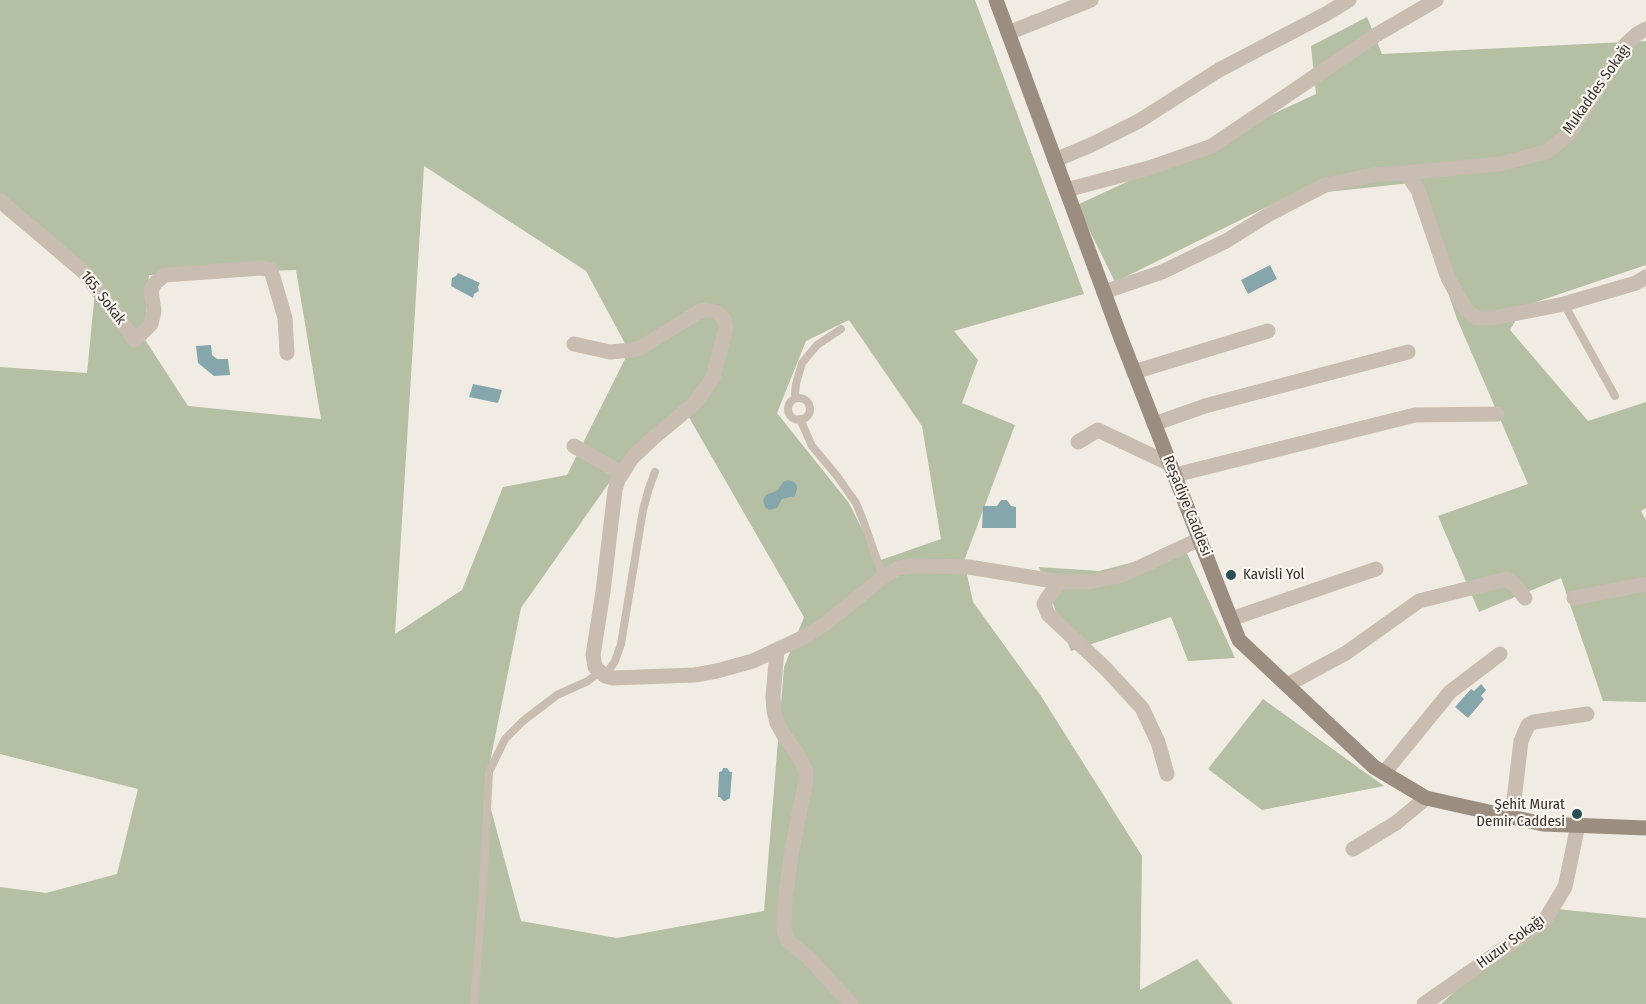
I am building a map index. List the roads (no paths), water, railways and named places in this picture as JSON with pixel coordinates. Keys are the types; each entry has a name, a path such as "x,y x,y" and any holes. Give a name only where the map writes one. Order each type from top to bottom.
{"street":[{"name":"Reşadiye Caddesi","path":"996,0 1134,372 1239,640 1374,767 1426,798 1543,824 1646,828"},
{"path":"1008,33 1091,0"},
{"path":"1055,160 1139,121 1219,70 1349,0"},
{"path":"1066,190 1149,168 1212,146 1376,35 1436,0"},
{"name":"Mukaddes Sokağı","path":"1104,292 1162,272 1226,241 1271,213 1325,185 1373,175 1500,164 1546,152 1569,134 1626,44 1646,29"},
{"path":"1406,172 1418,190 1448,278 1466,310 1476,318 1564,304 1636,283 1646,277"},
{"name":"165. Sokak","path":"0,201 84,272 135,339 151,324 154,311 151,290 165,274 261,268 271,270 285,318 287,353"},
{"path":"574,344 610,352 632,350 642,347 700,311 706,310 720,315 726,327 713,378 695,403 651,439 632,458 621,473 615,490 593,655 593,661 602,674 613,678 695,675 735,667 806,636 825,624 883,577 899,568 969,567 1060,582 1090,582 1123,575 1200,539"},
{"path":"1134,372 1268,331"},
{"path":"1155,424 1205,406 1408,352"},
{"path":"1078,442 1098,430 1172,470 1414,415 1497,414"},
{"path":"574,446 621,473"},
{"path":"1231,619 1376,569"},
{"path":"1287,685 1346,653 1419,601 1507,579 1526,598"},
{"path":"1060,582 1044,604 1048,614 1106,669 1142,708 1158,742 1167,774"},
{"path":"1575,598 1646,584"},
{"path":"777,650 774,711 777,723 806,771 789,866 784,932 788,941 808,957 851,1004"},
{"path":"1384,773 1450,692 1500,654"},
{"path":"1512,817 1521,741 1528,725 1534,722 1587,714"},
{"path":"1353,849 1396,823 1426,798"},
{"name":"Huzur Sokağı","path":"1424,1004 1545,920 1565,886 1578,825"}],"lane":[{"path":"1564,304 1615,396"},
{"path":"797,398 796,384 802,363 817,345 841,328"},
{"path":"797,398 805,400 810,407 808,415 800,420 793,418 788,411 790,403 797,398"},
{"path":"800,420 812,446 856,503 883,577"},
{"path":"474,1004 489,772 505,739 523,721 557,695 602,674 615,661 621,644 643,510 655,472"}],"water":[{"path":"1270,265 1277,279 1248,294 1241,280"},
{"path":"458,273 480,283 479,291 474,294 473,298 451,286 452,278"},
{"path":"211,345 212,355 217,359 228,359 230,375 214,376 198,363 196,346"},
{"path":"473,384 502,390 498,403 469,397"},
{"path":"788,480 797,485 795,496 782,499 777,508 769,510 765,507 763,500 766,495 778,490 783,482"},
{"path":"1001,500 1007,500 1011,506 1016,507 1016,528 982,528 983,506 997,506"},
{"path":"1481,684 1486,690 1481,696 1484,699 1468,718 1455,707 1471,689 1474,691"},
{"path":"723,768 732,772 730,798 725,801 718,797 719,772"}],"place":[{"name":"Kavisli Yol","path":"1231,575"},
{"name":"Şehit Murat Demir Caddesi","path":"1577,814"}]}
